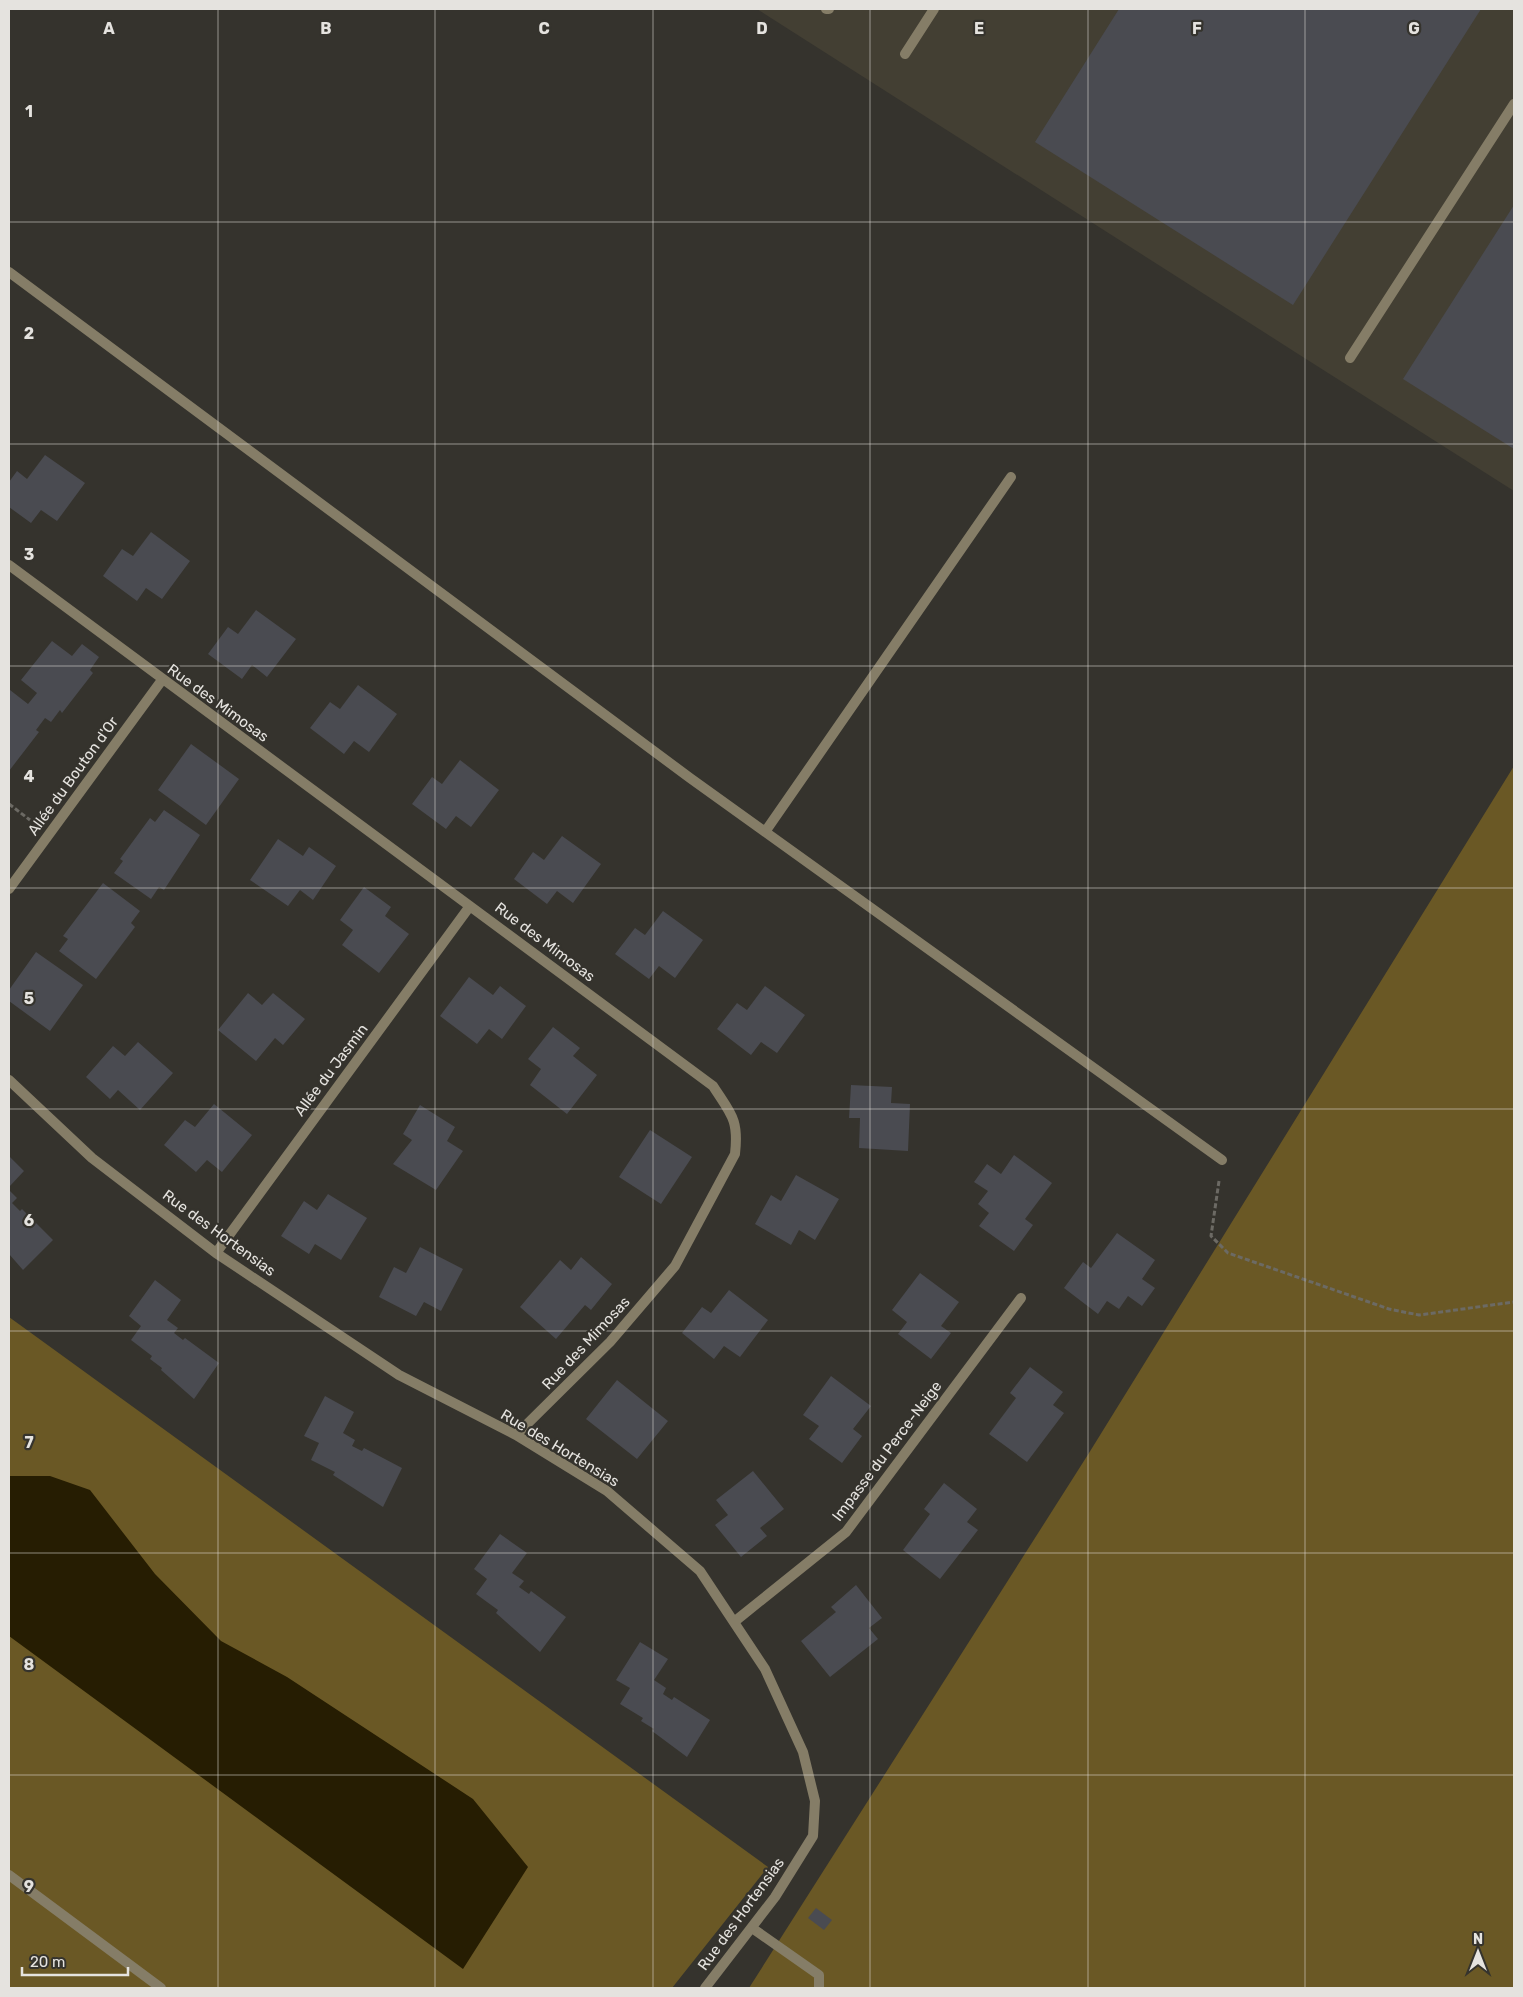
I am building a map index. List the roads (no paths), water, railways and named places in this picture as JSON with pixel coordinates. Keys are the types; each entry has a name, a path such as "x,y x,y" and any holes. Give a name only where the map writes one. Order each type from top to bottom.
{"street":[{"path":"905,54 934,9"},
{"path":"1350,358 1514,104"},
{"path":"9,272 765,832 1222,1160"},
{"path":"765,832 1011,477"},
{"name":"Rue des Mimosas","path":"9,565 713,1086 734,1119 737,1134 735,1154 675,1266 610,1342 516,1435"},
{"name":"Allée du Bouton d'Or","path":"9,889 162,680"},
{"name":"Allée du Jasmin","path":"216,1253 470,906"},
{"name":"Rue des Hortensias","path":"9,1080 92,1158 216,1253 398,1375 516,1435 606,1491 700,1571 765,1669 803,1752 815,1802 813,1836 775,1898 705,1988"},
{"name":"Impasse du Perce-Neige","path":"734,1622 846,1532 1021,1298"},
{"path":"9,1875 161,1988"},
{"path":"752,1928 819,1975 819,1988"}]}
